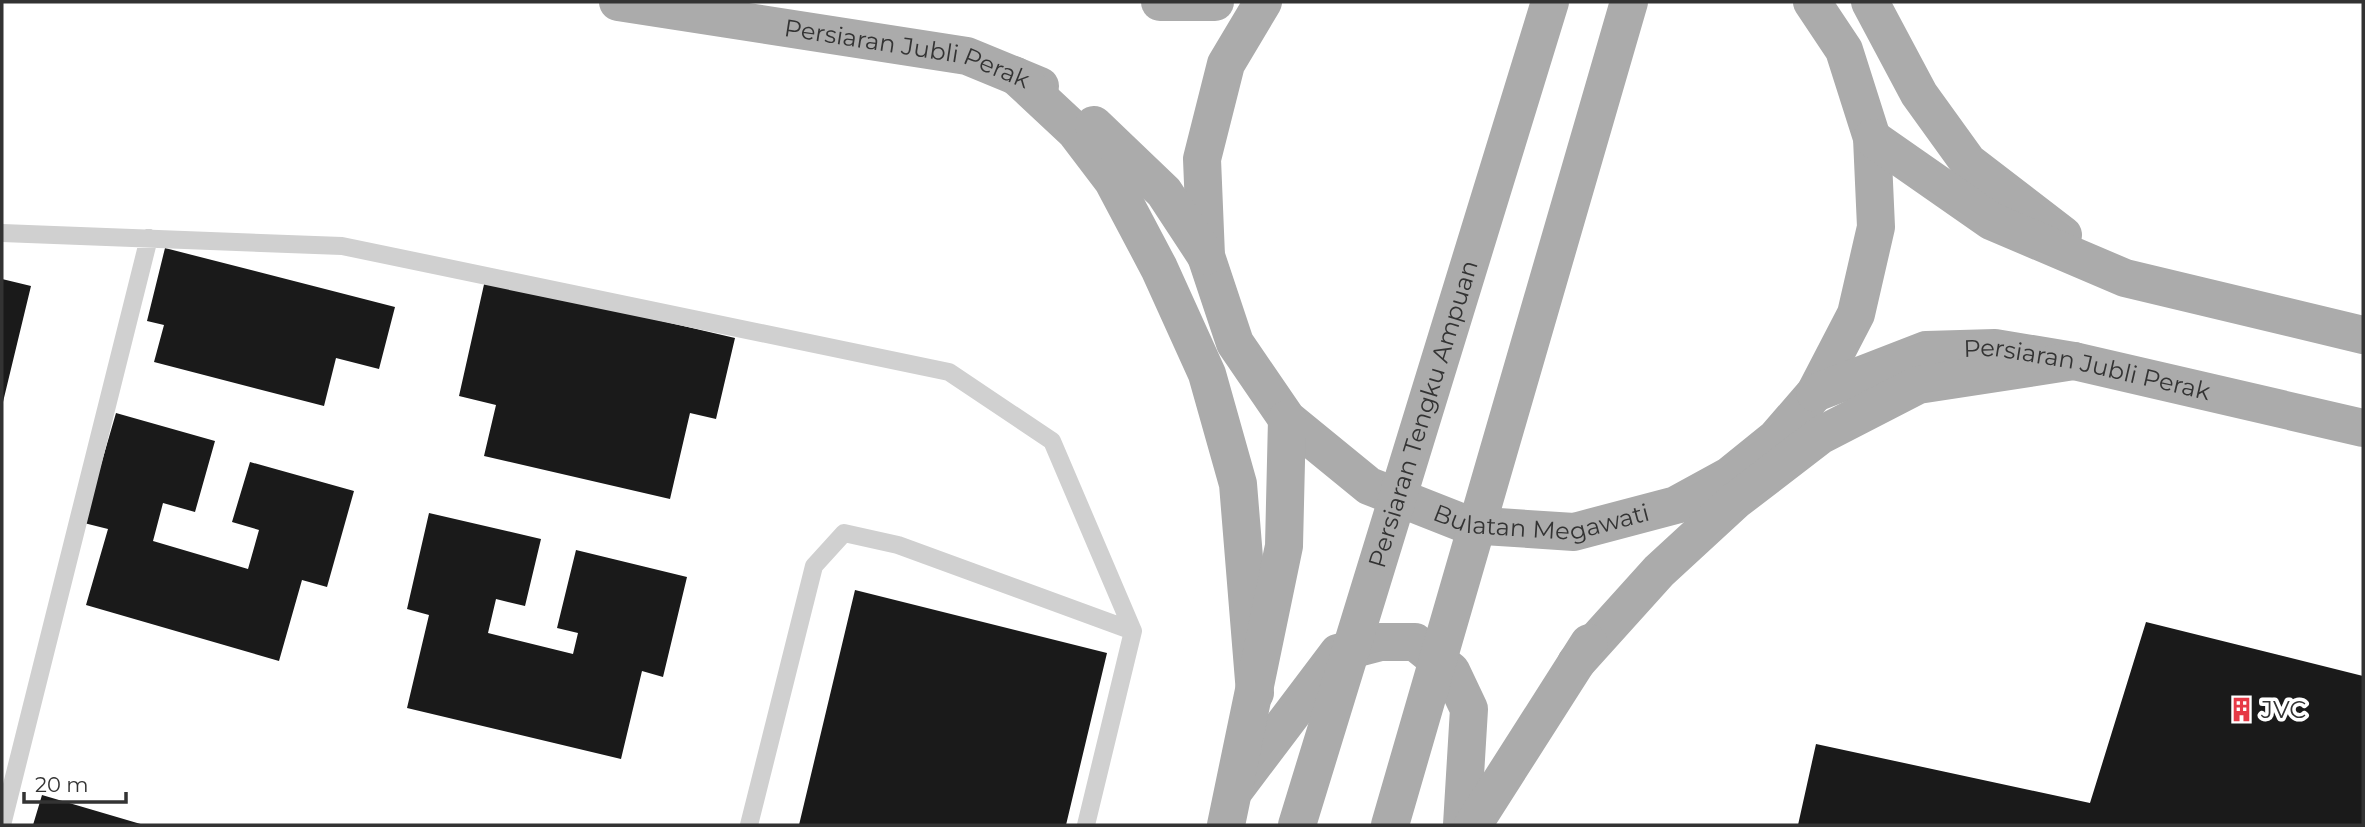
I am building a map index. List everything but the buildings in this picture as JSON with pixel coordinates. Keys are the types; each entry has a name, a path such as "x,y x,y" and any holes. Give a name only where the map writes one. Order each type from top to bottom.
{"main road":[{"name":"Persiaran Jubli Perak","path":"618,2 967,56 1049,90 1106,135 1164,192 1206,256"},
{"path":"1160,2 1215,2"},
{"name":"Bulatan Megawati","path":"1263,2 1226,64 1202,159 1206,256 1235,343 1287,419 1369,486 1468,525 1574,531 1676,505 1729,476 1776,438 1815,393 1856,314 1876,228 1872,138 1844,50 1812,2"},
{"name":"Persiaran Tengku Ampuan","path":"1297,825 1550,2"},
{"path":"1390,825 1629,2"},
{"path":"1870,2 1919,94 1968,162 2033,215 2125,278"},
{"path":"1016,76 1075,131 1113,181 1159,268 1207,374 1238,484 1255,694"},
{"path":"1872,138 1991,221 2125,278 2363,335"},
{"name":"Persiaran Jubli Perak","path":"1815,393 1926,350 1995,348 2074,361 2363,428"},
{"path":"1576,663 1659,571 1735,501 1822,435 1918,386 2074,361"},
{"path":"1226,825 1236,788 1284,546 1287,419"},
{"path":"1473,825 1676,505"},
{"path":"1236,788 1338,653 1380,642 1415,642 1451,671 1469,709 1462,825"}],"lane":[{"path":"2,233 342,246 948,372 1052,441 1133,631 1086,825"},
{"path":"2,825 149,238"},
{"path":"749,825 814,566 844,533 898,545 1133,631"}],"place":[{"name":"JVC","path":"2241,710"}]}
